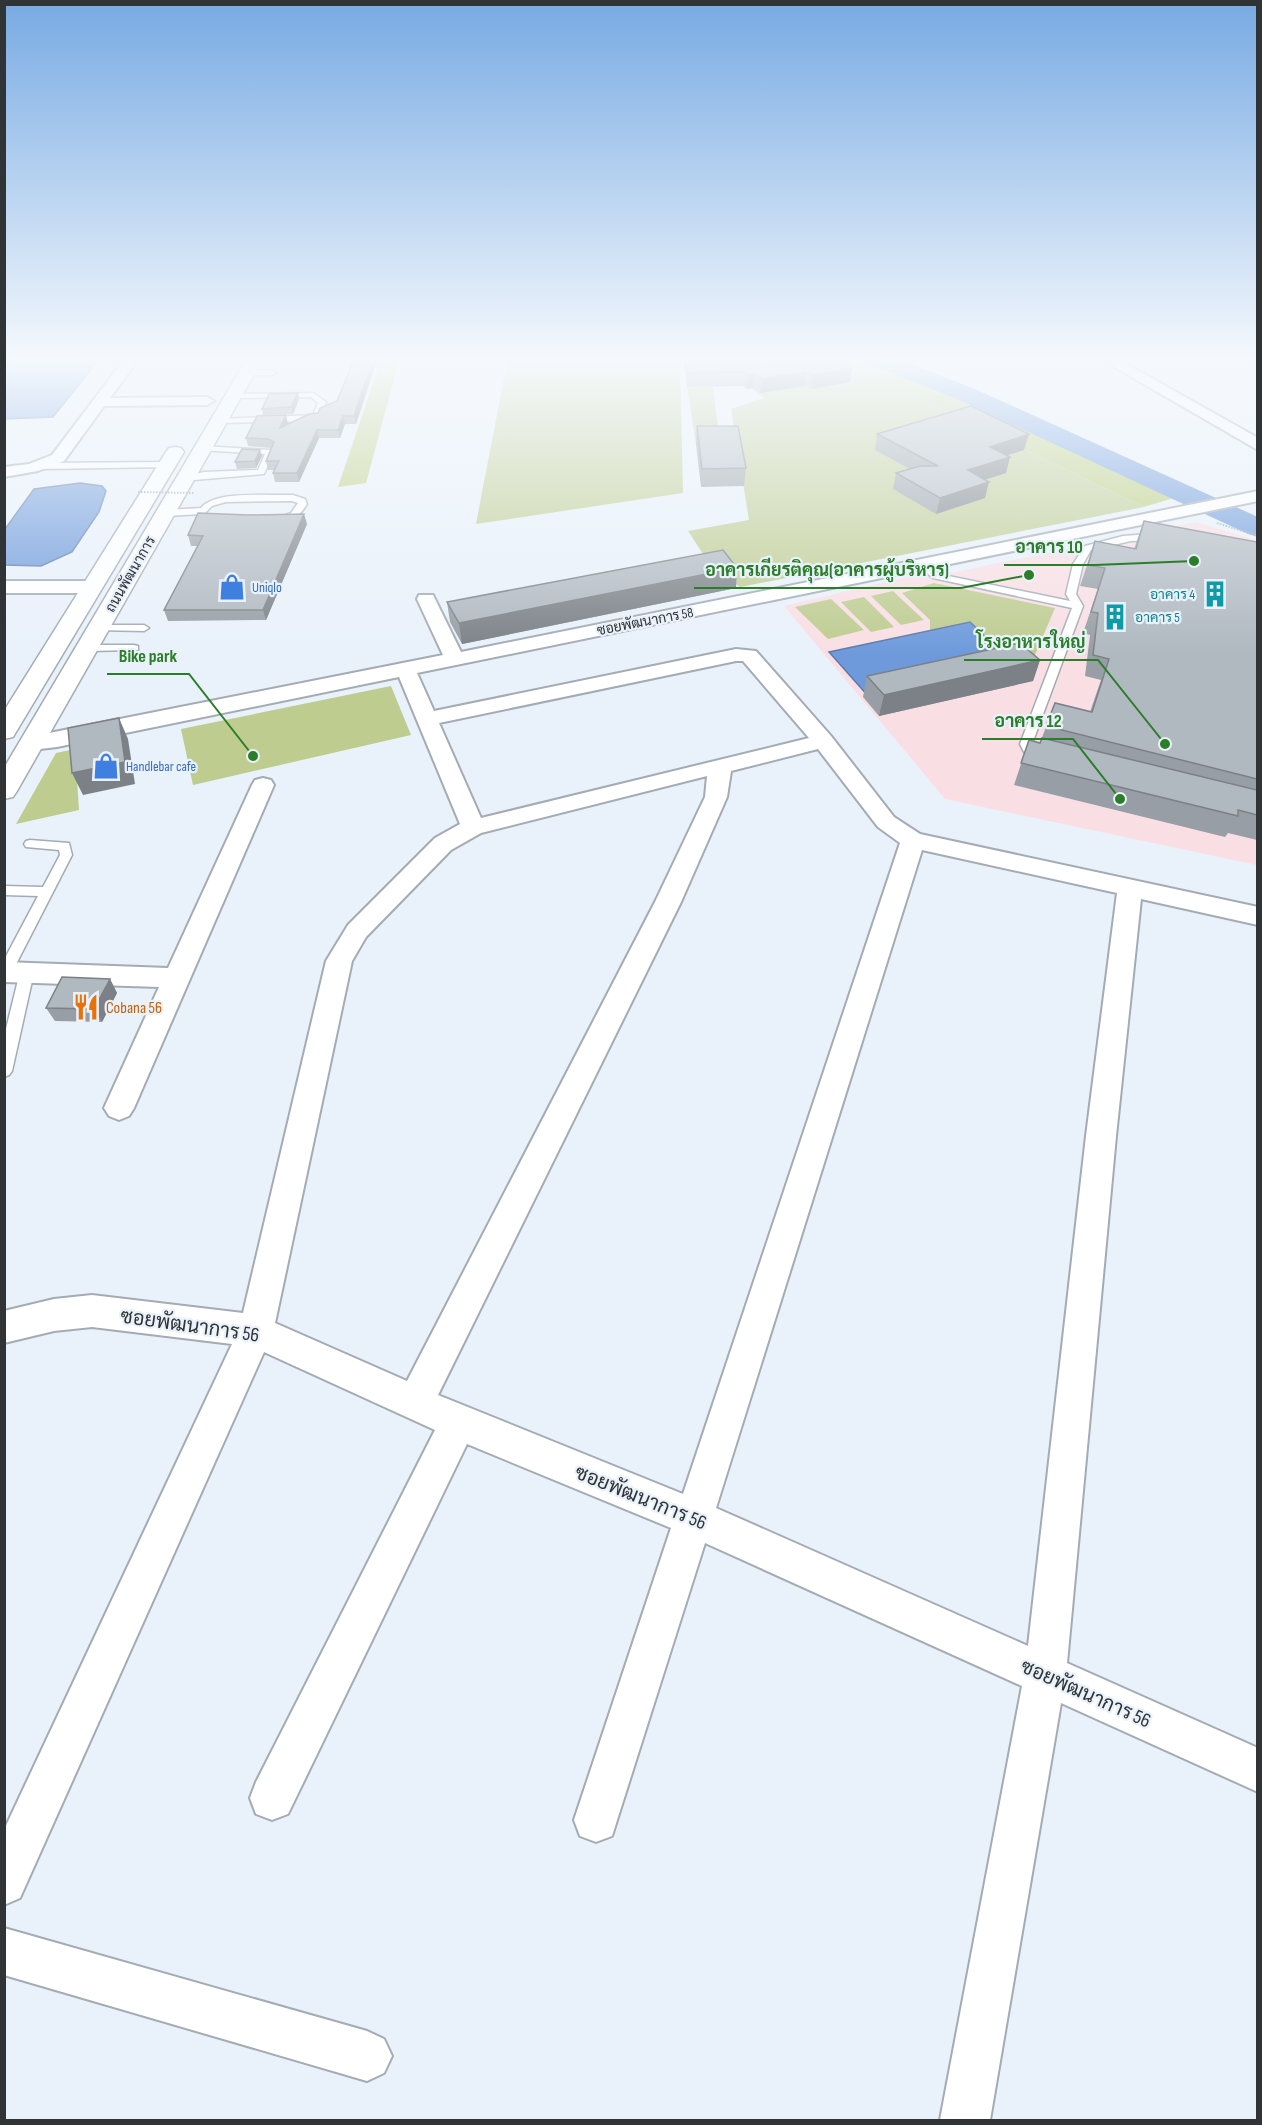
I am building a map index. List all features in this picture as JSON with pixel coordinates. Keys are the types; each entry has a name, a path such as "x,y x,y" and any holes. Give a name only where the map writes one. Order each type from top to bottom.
{"main road":[{"name":"ถนนพัฒนาการ","path":"4,732 172,456"},
{"name":"ถนนพัฒนาการ","path":"4,790 127,582 165,513 189,486 200,456"},
{"path":"92,587 127,582"},
{"path":"4,742 32,743"}],"street":[{"path":"4,472 43,466 59,456"},
{"name":"ซอยพัฒนาการ 58","path":"32,743 923,566 1257,496"},
{"path":"4,587 92,587"},
{"path":"426,599 456,659"},
{"path":"427,719 744,654 754,659 823,741 886,822 899,833 913,840 1257,916"},
{"path":"406,670 473,827"},
{"path":"4,1882 256,1331 339,961 357,931 443,844 473,827 823,741"},
{"path":"415,1403 668,902 716,797 720,766"},
{"path":"119,1108 263,785"},
{"path":"596,1820 913,840"},
{"path":"966,2121 1045,1675 1101,1136 1130,889"},
{"path":"12,972 177,978"},
{"name":"ซอยพัฒนาการ 56","path":"4,1328 54,1315 92,1311 256,1331 458,1422 694,1518 1257,1770"},
{"path":"272,1798 458,1422"},
{"path":"4,1951 367,2055"}],"lane":[{"path":"189,486 204,475 261,472 268,456"},
{"path":"43,466 167,465"},
{"path":"216,519 206,518 204,511 209,504 225,499 293,498 302,501 303,504 298,513 292,517 272,519"},
{"path":"165,513 204,511"},
{"path":"1071,536 1088,548"},
{"path":"1078,606 1071,594 1078,564 1088,548 1138,536 1166,538"},
{"path":"923,566 936,576 1078,606"},
{"path":"1055,760 1028,750 1026,744 1078,606"},
{"path":"93,638 144,628"},
{"path":"93,638 134,648"},
{"path":"4,1071 10,1028 12,972 46,892 67,850 65,846 58,844 30,844"},
{"path":"4,890 46,892"}],"path":[{"path":"138,492 189,486"},
{"path":"1213,522 1257,536"}],"shaded area":[{"path":"1196,522 1257,540 1257,865 945,799 784,606 916,575 936,576"}],"green space":[{"path":"348,456 373,456 366,483 338,487"},
{"path":"489,456 682,456 683,493 476,524"},
{"path":"739,456 1039,456 1144,507 740,587 711,566 688,531 749,520"},
{"path":"1039,456 1092,456 1177,497 1144,507"},
{"path":"934,583 1055,608 1025,678 930,632 930,620 902,593"},
{"path":"893,591 924,620 901,625 871,596"},
{"path":"864,597 894,627 871,632 841,602"},
{"path":"831,599 864,630 828,639 795,607"},
{"path":"391,686 411,735 193,785 181,729"},
{"path":"75,749 79,810 16,824 56,753"}],"water":[{"path":"80,483 102,486 106,491 99,512 72,552 41,566 5,565 5,529 34,489"},
{"path":"970,622 1014,664 868,696 829,652"}],"building":[{"path":"238,456 257,456 255,461 235,462"},
{"path":"268,456 305,456 297,473 273,473 279,461 266,461"},
{"path":"701,456 744,456 746,468 702,469"},
{"path":"919,456 1010,457 968,470 989,482 940,498 896,473 920,466 938,466"},
{"path":"198,513 304,514 263,610 164,610 203,536 188,535"},
{"path":"1144,521 1257,542 1257,779 1046,726 1055,703 1092,712 1109,659 1093,655 1098,613 1091,612 1105,568 1088,565 1095,541 1136,549"},
{"path":"723,550 737,568 459,623 447,602"},
{"path":"1020,643 1040,660 884,695 867,676"},
{"path":"119,718 125,762 72,773 68,728"},
{"path":"1042,738 1257,790 1257,815 1238,810 1238,816 1021,763 1029,740 1040,743"},
{"path":"62,977 110,979 94,1009 46,1008"}],"waterway":[{"path":"1101,456 1258,528"}],"place":[{"name":"อาคาร 10","path":"1194,561"},
{"name":"อาคารเกียรติคุณ(อาคารผู้บริหาร)","path":"1029,575"},
{"name":"Uniqlo","path":"232,587"},
{"name":"อาคาร 4","path":"1215,594"},
{"name":"อาคาร 5","path":"1115,617"},
{"name":"โรงอาหารใหญ่","path":"1165,744"},
{"name":"Bike park","path":"253,756"},
{"name":"Handlebar cafe","path":"106,766"},
{"name":"อาคาร 12","path":"1120,799"},
{"name":"Cobana 56","path":"86,1007"}]}
